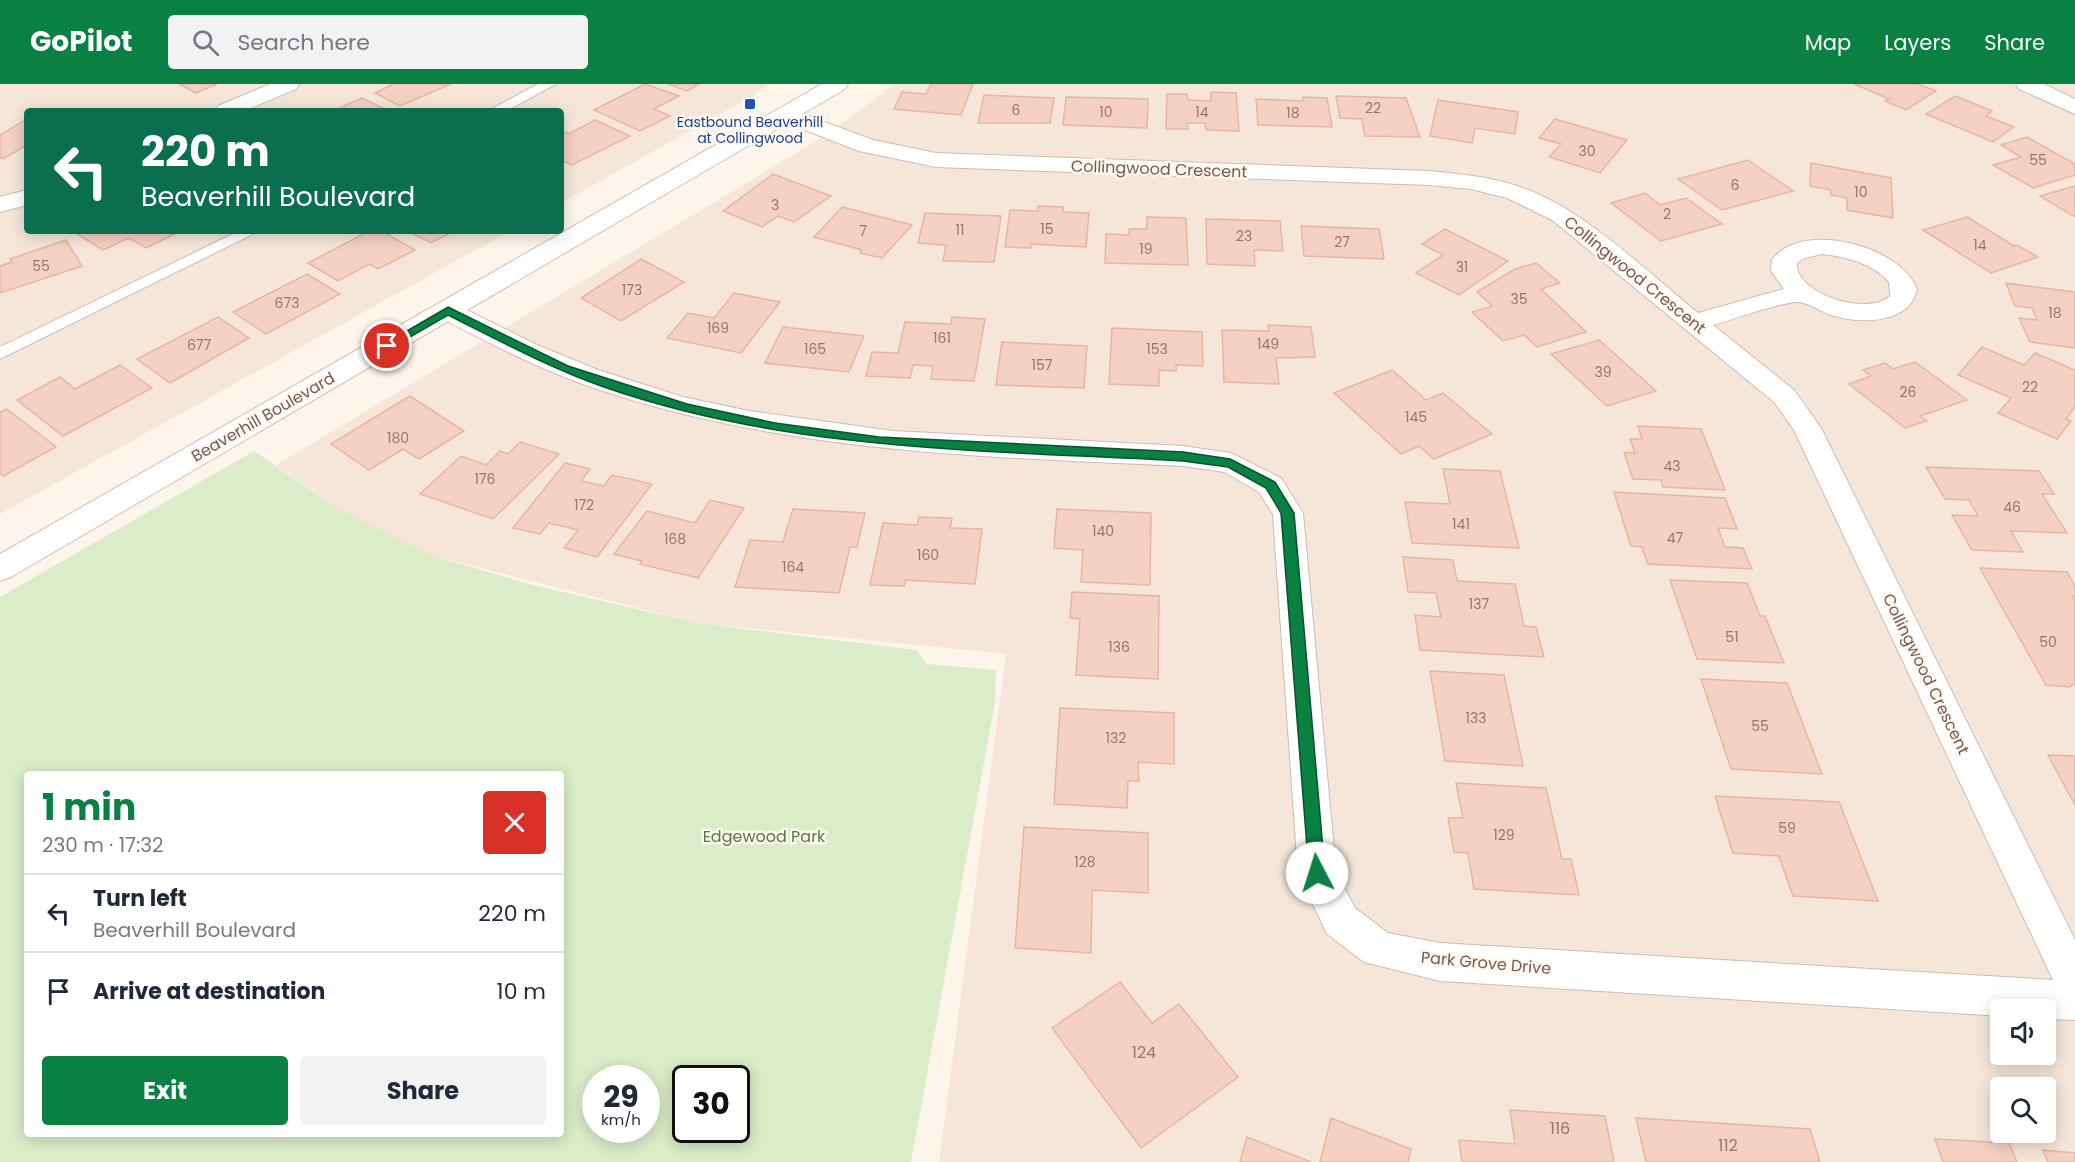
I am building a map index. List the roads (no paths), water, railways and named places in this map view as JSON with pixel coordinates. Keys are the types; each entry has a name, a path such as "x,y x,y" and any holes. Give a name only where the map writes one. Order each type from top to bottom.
{"street":[{"path":"233,108 288,84"},
{"name":"Beaverhill Boulevard","path":"0,569 837,84"},
{"path":"2026,84 2075,107"},
{"name":"Collingwood Crescent","path":"787,115 867,146 936,160 1429,178 1471,182 1515,193 1562,215 1784,396 1807,428 2075,983"},
{"path":"0,205 24,198"},
{"path":"1694,322 1800,293"},
{"name":"Park Grove Drive","path":"448,311 564,368 686,408 741,420 879,441 1183,456 1230,463 1270,485 1288,513 1317,873 1341,921 1378,949 1440,962 2075,1001"}],"lane":[{"path":"501,108 549,84"},
{"path":"0,354 245,234"}],"place":[{"name":"Eastbound Beaverhill at Collingwood","path":"750,104"}],"park label":[{"name":"Edgewood Park","path":"764,836"}]}
